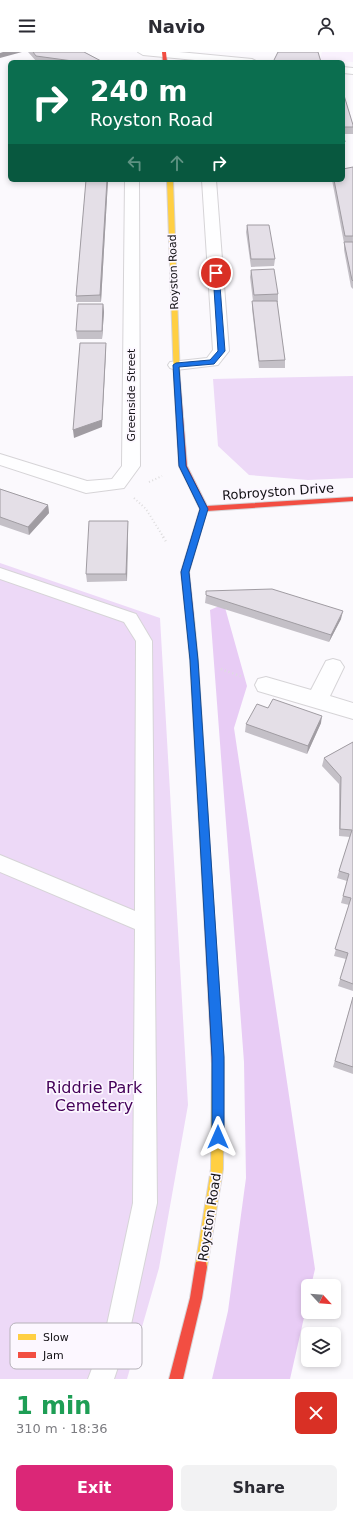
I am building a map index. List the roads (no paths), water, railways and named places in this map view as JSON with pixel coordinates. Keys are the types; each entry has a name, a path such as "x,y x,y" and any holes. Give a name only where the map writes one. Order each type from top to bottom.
{"main road":[{"name":"Royston Road","path":"170,182 176,365 183,466 204,509 185,572 194,660 218,1057 218,1169 196,1298 176,1379"},
{"name":"Robroyston Drive","path":"204,509 353,499"}],"street":[{"path":"136,54 200,60"},
{"name":"Greenside Street","path":"0,460 86,487 118,484 131,466 132,182"},
{"path":"176,365 212,362 221,351 209,182"},
{"path":"317,700 333,667"},
{"path":"266,684 353,711"}],"lane":[{"path":"0,573 130,618 144,641 145,1203 119,1323"},
{"path":"0,863 145,924"},
{"path":"100,1379 104,1369"}],"park label":[{"name":"Riddrie Park Cemetery","path":"94,1096"}]}
